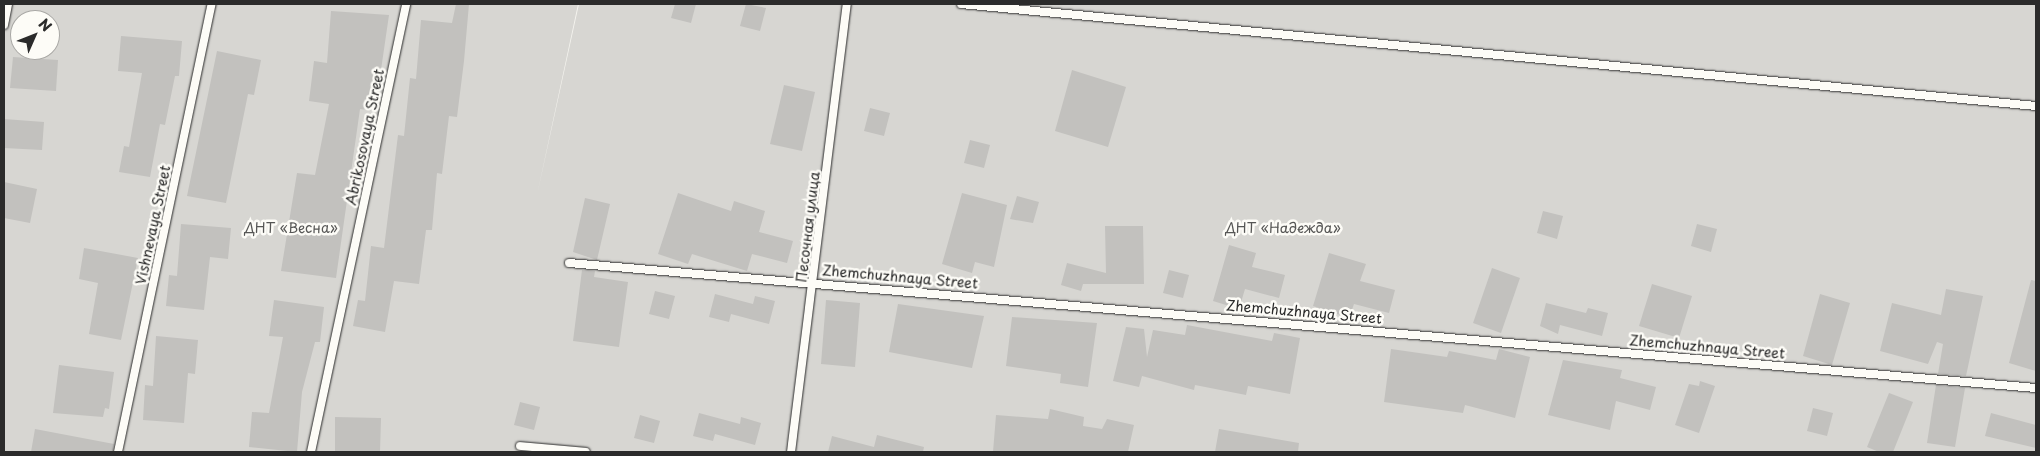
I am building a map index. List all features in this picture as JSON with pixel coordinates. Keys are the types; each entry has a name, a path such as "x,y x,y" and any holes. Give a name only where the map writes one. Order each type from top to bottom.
{"lane":[{"path":"4,25 8,4"},
{"name":"Vishnevaya Street","path":"118,452 212,4"},
{"name":"Abrikosovaya Street","path":"311,452 406,4"},
{"name":"Песочная улица","path":"791,452 814,282 847,4"},
{"path":"961,4 2036,106"},
{"name":"Zhemchuzhnaya Street","path":"569,263 814,282 2036,388"},
{"path":"520,446 586,452"}],"green space":[{"name":"ДНТ «Надежда»","path":"4,4 578,4 537,195 579,4 2036,4 2036,452 4,452"}],"building":[{"path":"456,4 469,4 457,117 449,116 442,174 437,173 432,230 426,230 419,284 394,281 385,332 353,326 358,300 365,301 371,246 384,248 398,135 404,136 410,78 416,79 421,20 452,23"},
{"path":"675,4 696,4 691,23 671,18"},
{"path":"746,4 766,8 760,31 740,26"},
{"path":"331,11 389,15 375,111 360,109 336,278 281,271 297,173 315,175 329,104 309,101 314,61 327,63"},
{"path":"121,36 182,41 179,76 175,76 165,125 160,124 150,177 119,172 124,146 129,147 142,73 118,71"},
{"path":"217,51 261,60 254,95 248,94 226,203 187,196"},
{"path":"13,60 58,60 56,91 10,88"},
{"path":"1072,70 1126,87 1108,147 1055,131"},
{"path":"784,85 815,92 802,151 770,144"},
{"path":"870,108 890,113 884,136 864,131"},
{"path":"4,119 44,122 42,150 4,148"},
{"path":"970,140 990,145 984,168 964,163"},
{"path":"4,182 37,189 30,223 4,218"},
{"path":"678,193 731,211 734,201 765,211 759,232 793,241 787,263 752,254 747,271 692,254 688,264 658,254"},
{"path":"962,193 1007,205 994,267 975,262 972,273 942,264"},
{"path":"1017,196 1039,202 1033,223 1010,219"},
{"path":"585,198 610,204 597,260 573,252"},
{"path":"1543,211 1563,216 1557,239 1537,233"},
{"path":"181,224 231,228 228,259 210,257 204,310 166,306 169,275 177,276"},
{"path":"1697,224 1717,229 1711,252 1691,246"},
{"path":"1105,226 1143,226 1144,284 1083,284 1081,291 1061,285 1067,263 1106,273"},
{"path":"1229,245 1256,253 1252,267 1285,275 1279,298 1245,289 1239,309 1213,301"},
{"path":"84,248 138,258 121,340 89,334 98,283 79,279"},
{"path":"1329,253 1366,264 1360,281 1395,290 1389,313 1354,304 1349,318 1313,306"},
{"path":"1492,268 1520,278 1501,333 1473,323"},
{"path":"582,270 595,271 594,277 628,282 619,347 573,341"},
{"path":"1169,270 1189,275 1183,298 1163,293"},
{"path":"2031,280 2036,281 2036,371 2009,363"},
{"path":"1652,284 1692,296 1679,338 1639,326"},
{"path":"1946,289 1983,296 1966,376 1938,374 1943,344 1937,342 1928,364 1880,351 1892,303 1941,315"},
{"path":"655,291 675,296 669,319 649,314"},
{"path":"715,294 753,304 755,296 775,301 769,324 731,314 729,322 709,317"},
{"path":"1820,294 1850,303 1832,365 1803,356"},
{"path":"274,300 324,307 320,342 315,342 302,392 297,452 249,447 252,412 269,413 283,337 269,336"},
{"path":"826,300 860,303 855,367 821,364"},
{"path":"1546,303 1586,313 1588,308 1608,313 1602,336 1560,325 1558,334 1540,326"},
{"path":"898,304 984,316 972,368 889,352"},
{"path":"1012,317 1097,323 1088,387 1060,383 1061,374 1006,366"},
{"path":"1187,325 1272,341 1274,333 1300,338 1290,394 1248,386 1246,395 1195,385 1194,390 1142,376 1139,387 1113,381 1126,327 1144,329 1147,357 1153,330 1185,335"},
{"path":"156,336 198,340 195,374 188,373 184,423 143,420 145,385 153,386"},
{"path":"1391,349 1447,357 1449,351 1496,360 1499,349 1530,357 1515,418 1465,405 1463,413 1384,402"},
{"path":"1563,360 1622,370 1620,378 1656,387 1650,410 1616,401 1610,430 1548,415"},
{"path":"59,365 114,372 109,409 105,408 103,417 53,413"},
{"path":"1700,381 1715,386 1699,433 1675,425 1689,384 1699,386"},
{"path":"1936,385 1965,388 1955,447 1927,443"},
{"path":"1889,393 1913,402 1893,452 1879,452 1867,447"},
{"path":"520,402 540,407 534,430 514,425"},
{"path":"1813,408 1833,413 1827,436 1807,431"},
{"path":"1050,409 1084,417 1083,426 1102,429 1107,419 1134,425 1128,452 993,452 996,415 1048,419"},
{"path":"699,413 740,424 741,417 761,423 755,445 715,434 713,441 693,436"},
{"path":"1991,413 2036,425 2036,448 1985,436"},
{"path":"640,415 660,421 654,443 634,438"},
{"path":"335,417 381,418 380,452 335,451"},
{"path":"35,429 114,444 113,452 31,452"},
{"path":"1219,429 1299,443 1298,452 1215,452"},
{"path":"877,435 924,447 923,452 828,452 832,436 874,447"}],"park label":[{"name":"ДНТ «Весна»","path":"291,228"}]}
